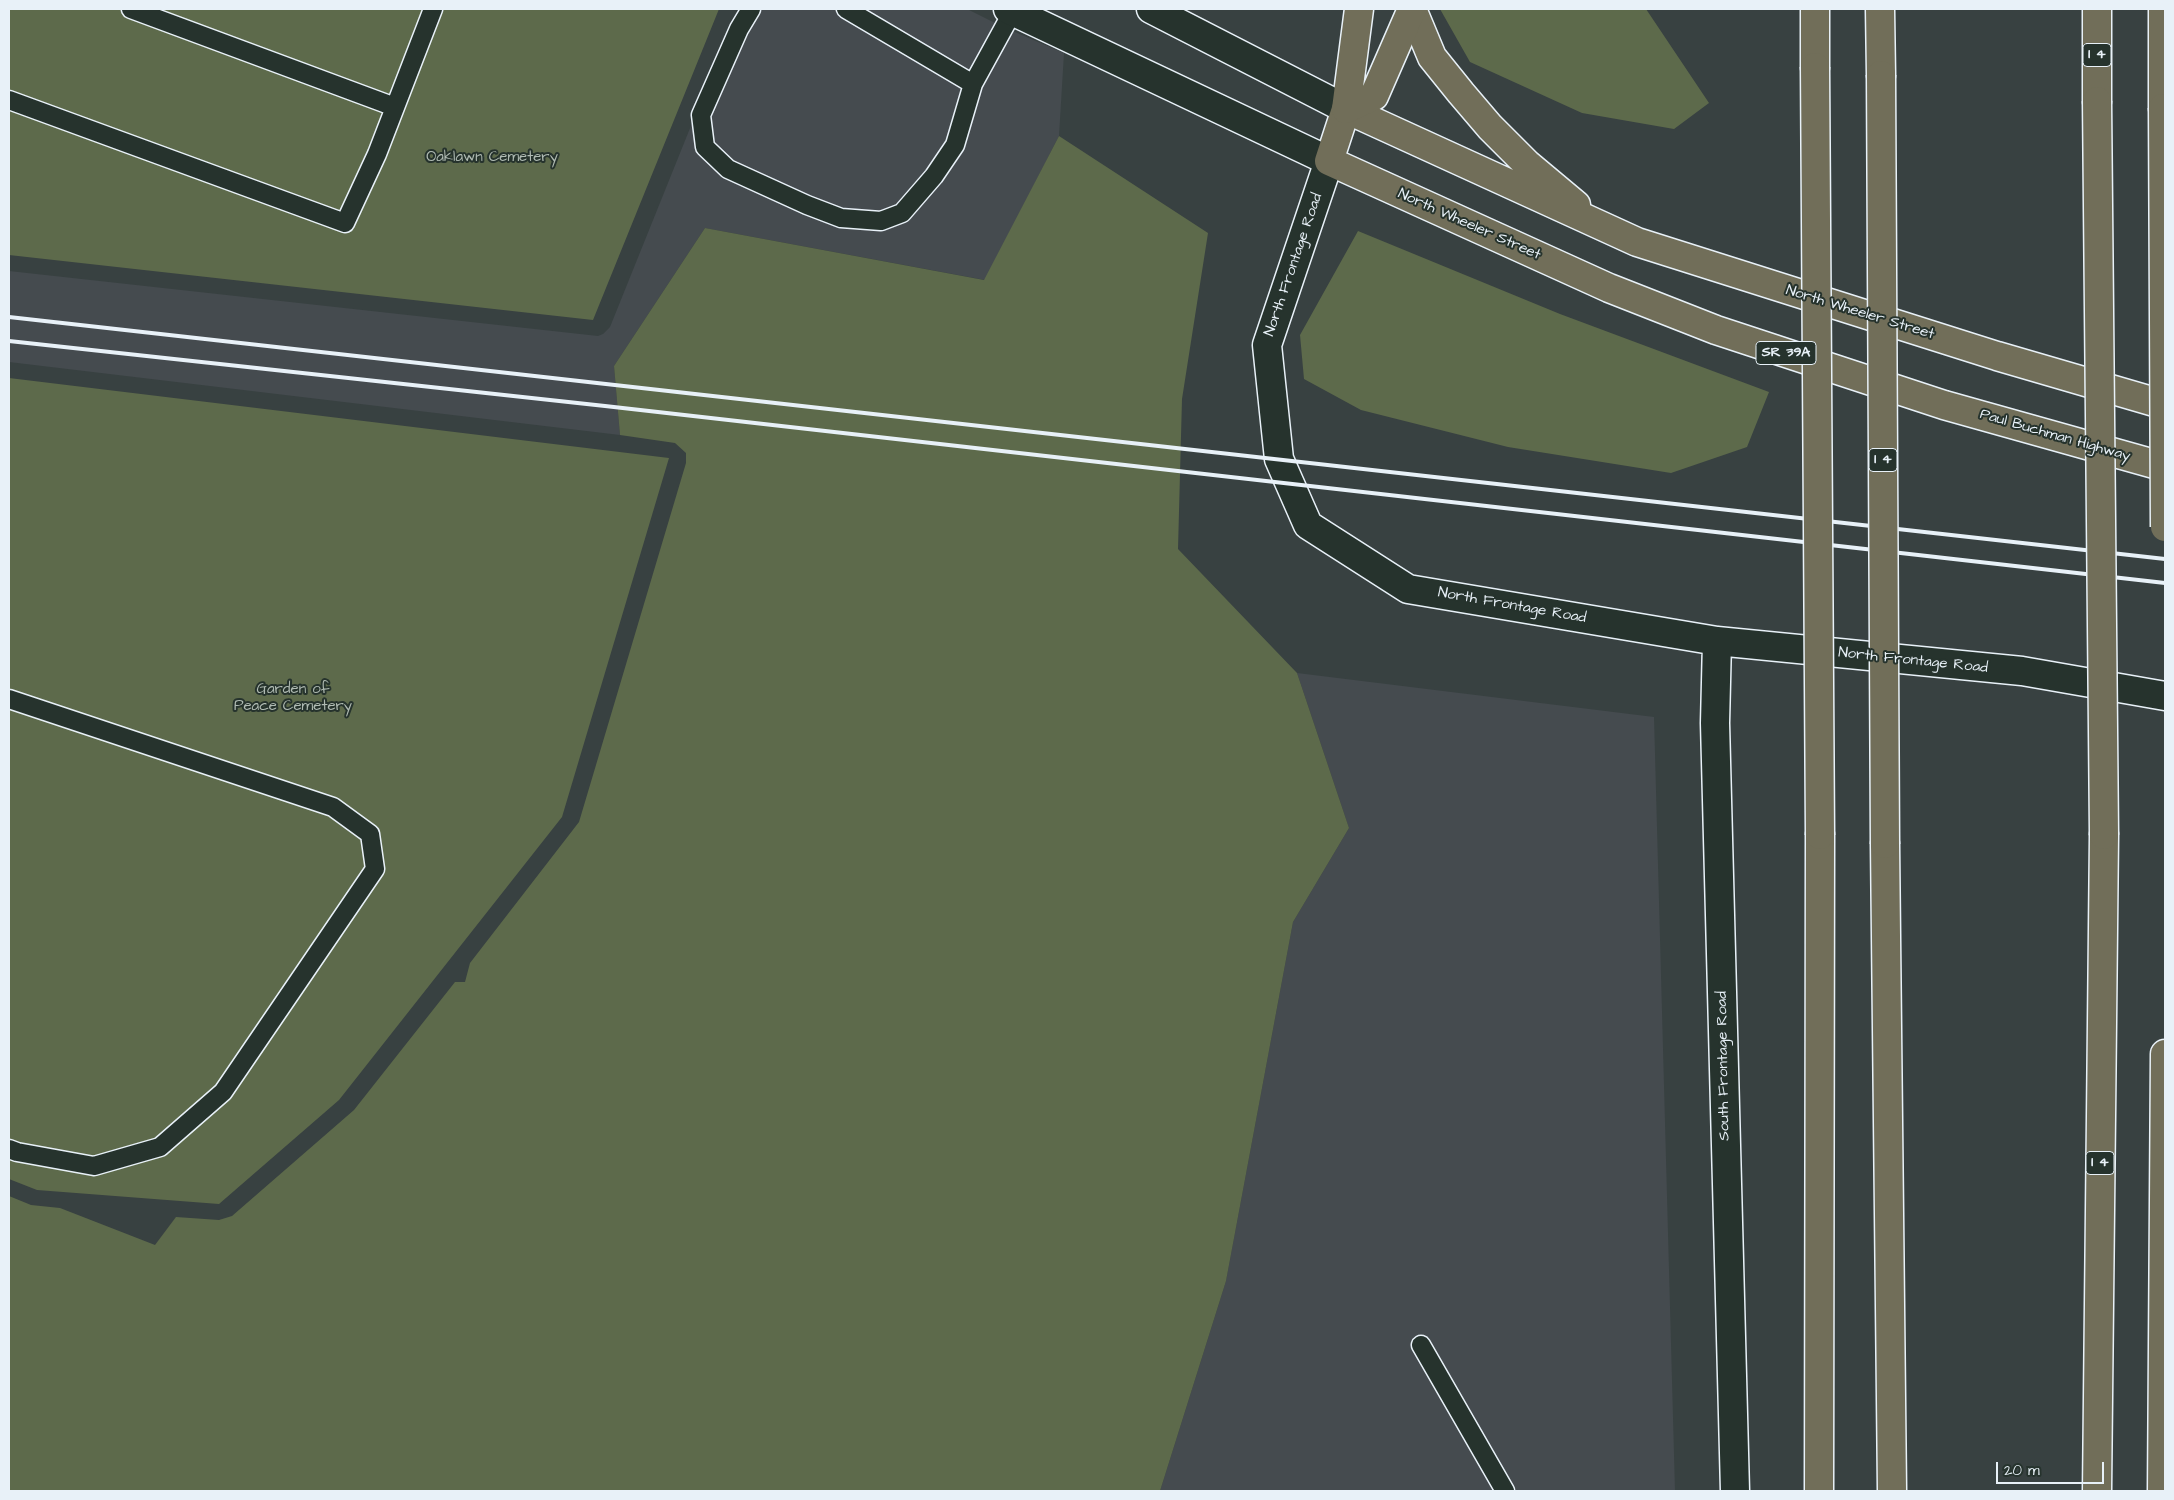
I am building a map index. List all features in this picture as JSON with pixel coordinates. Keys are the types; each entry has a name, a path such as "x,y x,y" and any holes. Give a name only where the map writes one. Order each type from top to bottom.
{"main road":[{"name":"North Frontage Road","path":"1329,160 1346,109 1359,9"},
{"path":"1346,109 1374,96 1412,9"},
{"path":"1412,9 1432,57 1490,127 1527,164 1607,229"},
{"path":"1814,9 1820,835 1819,1491"},
{"name":"I 4","path":"1880,9 1885,844 1892,1491"},
{"name":"I 4","path":"2097,9 2104,835 2097,1491"},
{"path":"2163,9 2165,528"},
{"name":"North Wheeler Street","path":"1346,109 1637,242 1997,356 2165,405"},
{"name":"North Wheeler Street","path":"1329,160 1629,296 1716,330 1944,404"},
{"name":"Paul Buchman Highway","path":"1944,404 2162,466"},
{"path":"2162,466 2165,438"},
{"path":"2162,1491 2165,1054"}],"street":[{"name":"North Wheeler Street","path":"1151,9 1346,109"},
{"name":"North Wheeler Street","path":"1010,10 1329,160"},
{"name":"North Frontage Road","path":"1329,160 1267,345 1279,459 1308,525 1408,589 1717,641 2022,672 2165,696"},
{"name":"South Frontage Road","path":"1717,641 1715,724 1735,1491"}],"lane":[{"path":"131,9 395,107"},
{"path":"9,100 345,223 377,154 433,9"},
{"path":"751,9 739,29 701,115 704,147 728,169 841,218 881,221 902,213 934,176 955,145 974,84 1010,10"},
{"path":"846,9 974,84"},
{"path":"9,699 333,807 370,834 375,869 223,1092 160,1147 94,1166 9,1149"},
{"path":"1422,1345 1505,1491"}],"shaded area":[{"path":"738,9 967,9 1003,27 1064,53 1059,136 985,280 705,228 614,366 620,435 9,362 9,271 598,336 603,334 610,327"},
{"path":"1297,673 1654,717 1675,1491 1160,1491 1226,1281 1293,922 1349,828"}],"green space":[{"name":"Oaklawn Cemetery","path":"9,9 719,9 593,320 9,255"},
{"path":"1440,9 1646,9 1709,103 1674,129 1582,113 1470,62"},
{"path":"1059,136 1208,233 1182,399 1178,549 1297,673 1349,828 1293,922 1226,1281 1160,1491 9,1491 9,1196 31,1205 60,1208 155,1245 176,1217 219,1220 232,1216 354,1110 455,982 465,982 470,963 579,822 686,463 686,453 675,443 620,435 614,366 705,228 984,280"},
{"path":"1358,231 1560,314 1769,392 1747,447 1671,473 1508,447 1361,410 1304,379 1300,335"},
{"name":"Garden of Peace Cemetery","path":"9,378 669,458 562,817 339,1100 219,1204 37,1190 9,1179"}],"railway":[{"path":"9,317 2165,559"},
{"path":"9,341 605,406 2165,583"}]}
